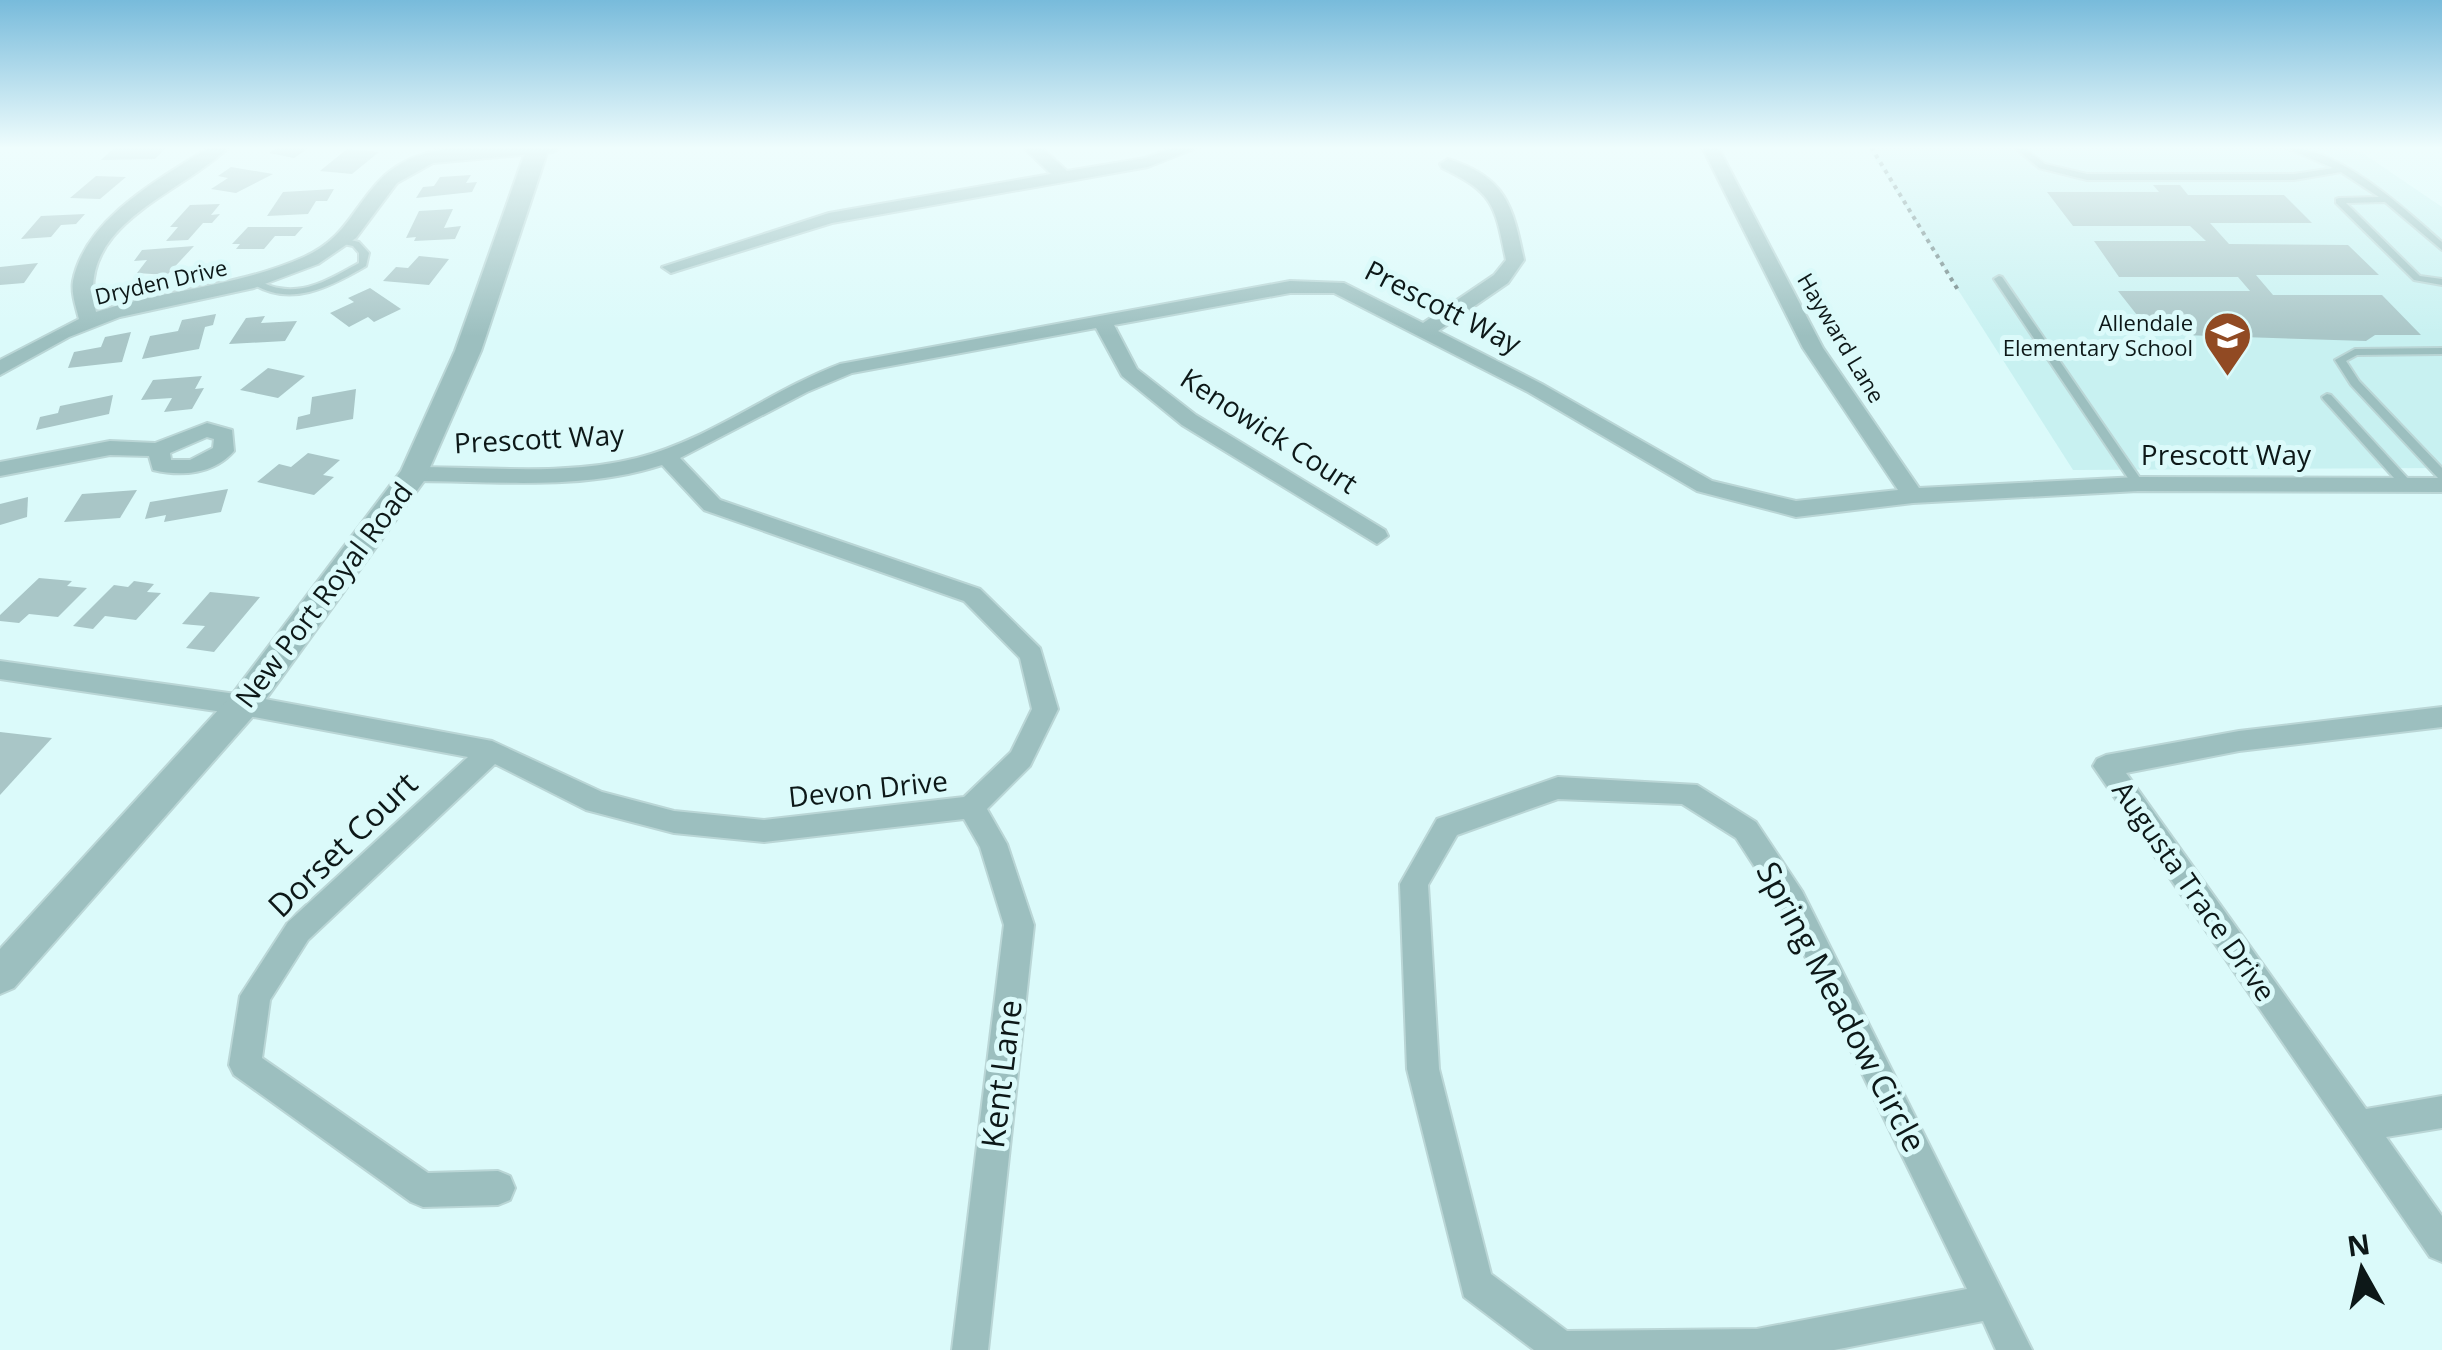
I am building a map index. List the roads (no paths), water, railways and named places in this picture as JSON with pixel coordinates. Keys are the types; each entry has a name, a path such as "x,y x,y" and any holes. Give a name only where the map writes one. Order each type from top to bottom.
{"street":[{"path":"89,322 82,284 92,252 136,210"},
{"name":"Dryden Drive","path":"0,370 28,350 89,322 126,309 254,282 318,256 342,241 366,210"},
{"name":"New Port Royal Road","path":"0,976 244,704 414,474 468,351 520,210"},
{"path":"671,267 830,218 876,210"},
{"path":"1424,332 1500,278 1514,260 1504,210"},
{"name":"Hayward Lane","path":"1742,210 1813,348 1912,496"},
{"name":"Prescott Way","path":"414,474 614,472 666,456 801,384 847,368 1290,288 1337,287 1535,388 1705,486 1796,509 1912,496 2138,484 2442,485"},
{"name":"Kenowick Court","path":"1102,321 1129,372 1189,420 1378,536"},
{"path":"0,469 110,448 158,450"},
{"name":"Devon Drive","path":"0,670 244,704 365,730 492,751 596,802 674,822 764,831 971,808 1021,759 1045,709 1032,654 972,595 712,505 666,456"},
{"name":"Augusta Trace Drive","path":"2442,717 2240,741 2106,766 2442,1245"},
{"name":"Dorset Court","path":"492,751 298,931 255,996 245,1065 423,1190 498,1188"},
{"name":"Spring Meadow Circle","path":"1992,1302 1757,1346 1562,1349 1476,1285 1423,1069 1414,884 1447,827 1558,788 1687,794 1746,830 1792,900 1992,1302 2014,1350"},
{"name":"Kent Lane","path":"970,1350 1020,925 993,844 971,808"},
{"path":"2359,1126 2442,1112"}],"lane":[{"path":"2349,210 2417,278 2442,282"},
{"path":"2400,210 2442,247"},
{"path":"254,282 272,292 296,294 320,288 363,264 364,253 356,244 342,241"},
{"path":"1999,278 2138,484"},
{"path":"2442,352 2355,352 2340,360 2355,383 2442,475"},
{"path":"2326,397 2408,484"}],"place":[{"name":"Allendale Elementary School","path":"2228,378"}]}
